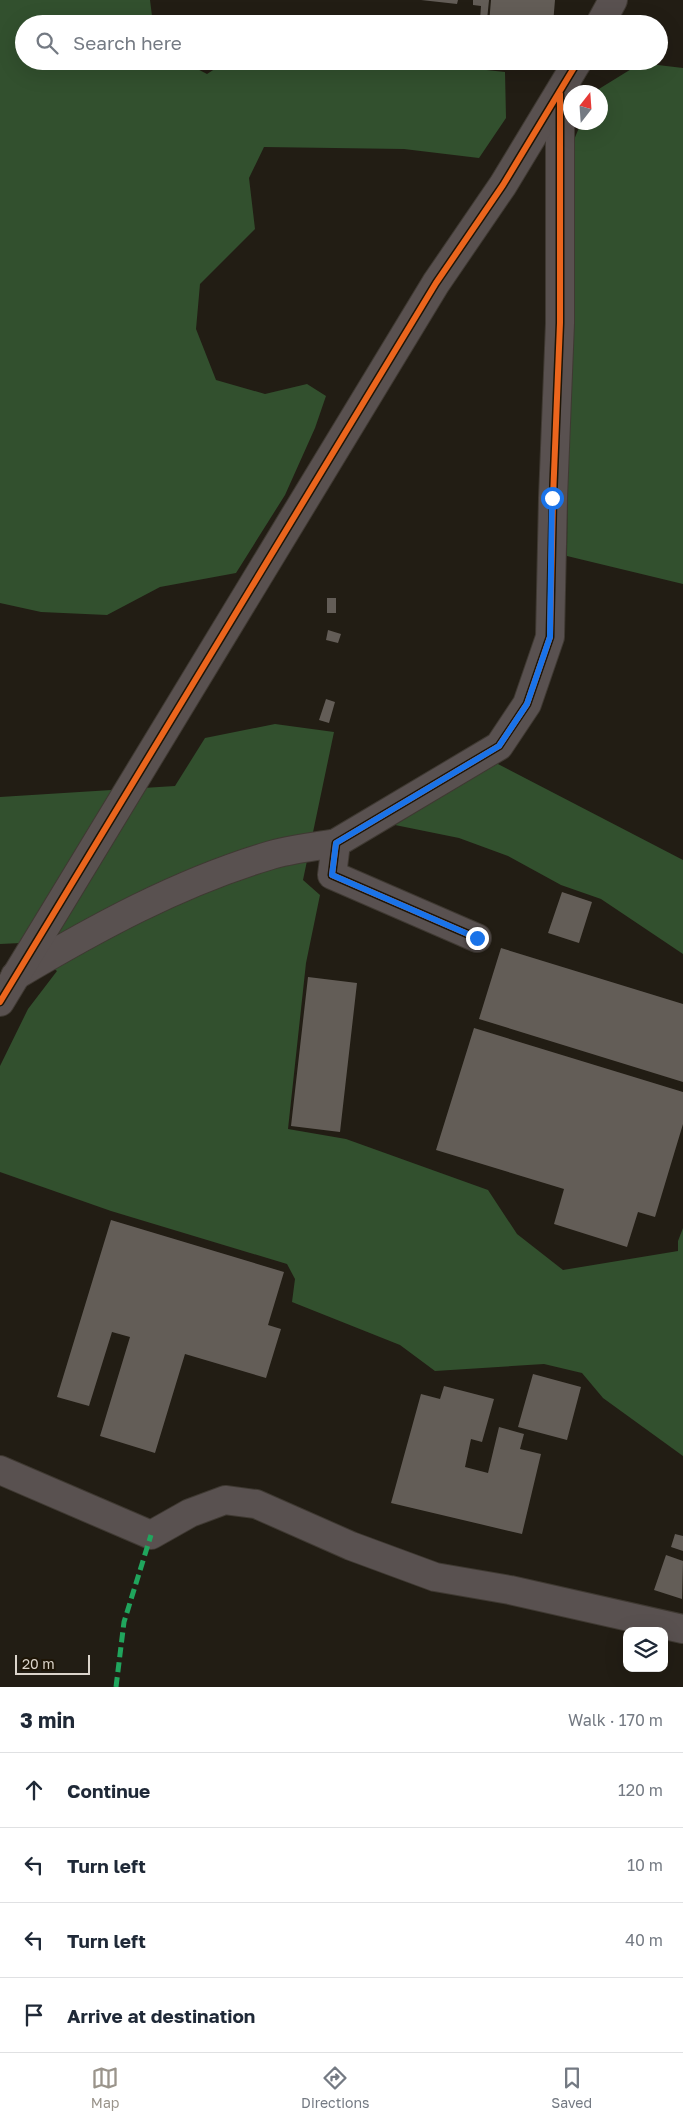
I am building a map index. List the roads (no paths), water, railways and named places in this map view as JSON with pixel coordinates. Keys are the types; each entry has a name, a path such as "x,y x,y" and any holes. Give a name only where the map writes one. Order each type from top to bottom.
{"street":[{"path":"605,15 613,0"},
{"path":"0,1002 431,292 502,185 573,70"},
{"path":"15,976 98,927 188,884 270,855 336,843 499,746 527,704 550,637 552,498 560,324 560,94"},
{"path":"336,843 332,875 477,938"},
{"path":"0,1470 151,1535 190,1513 226,1500 256,1504 351,1546 435,1576 510,1590 683,1629"}]}
